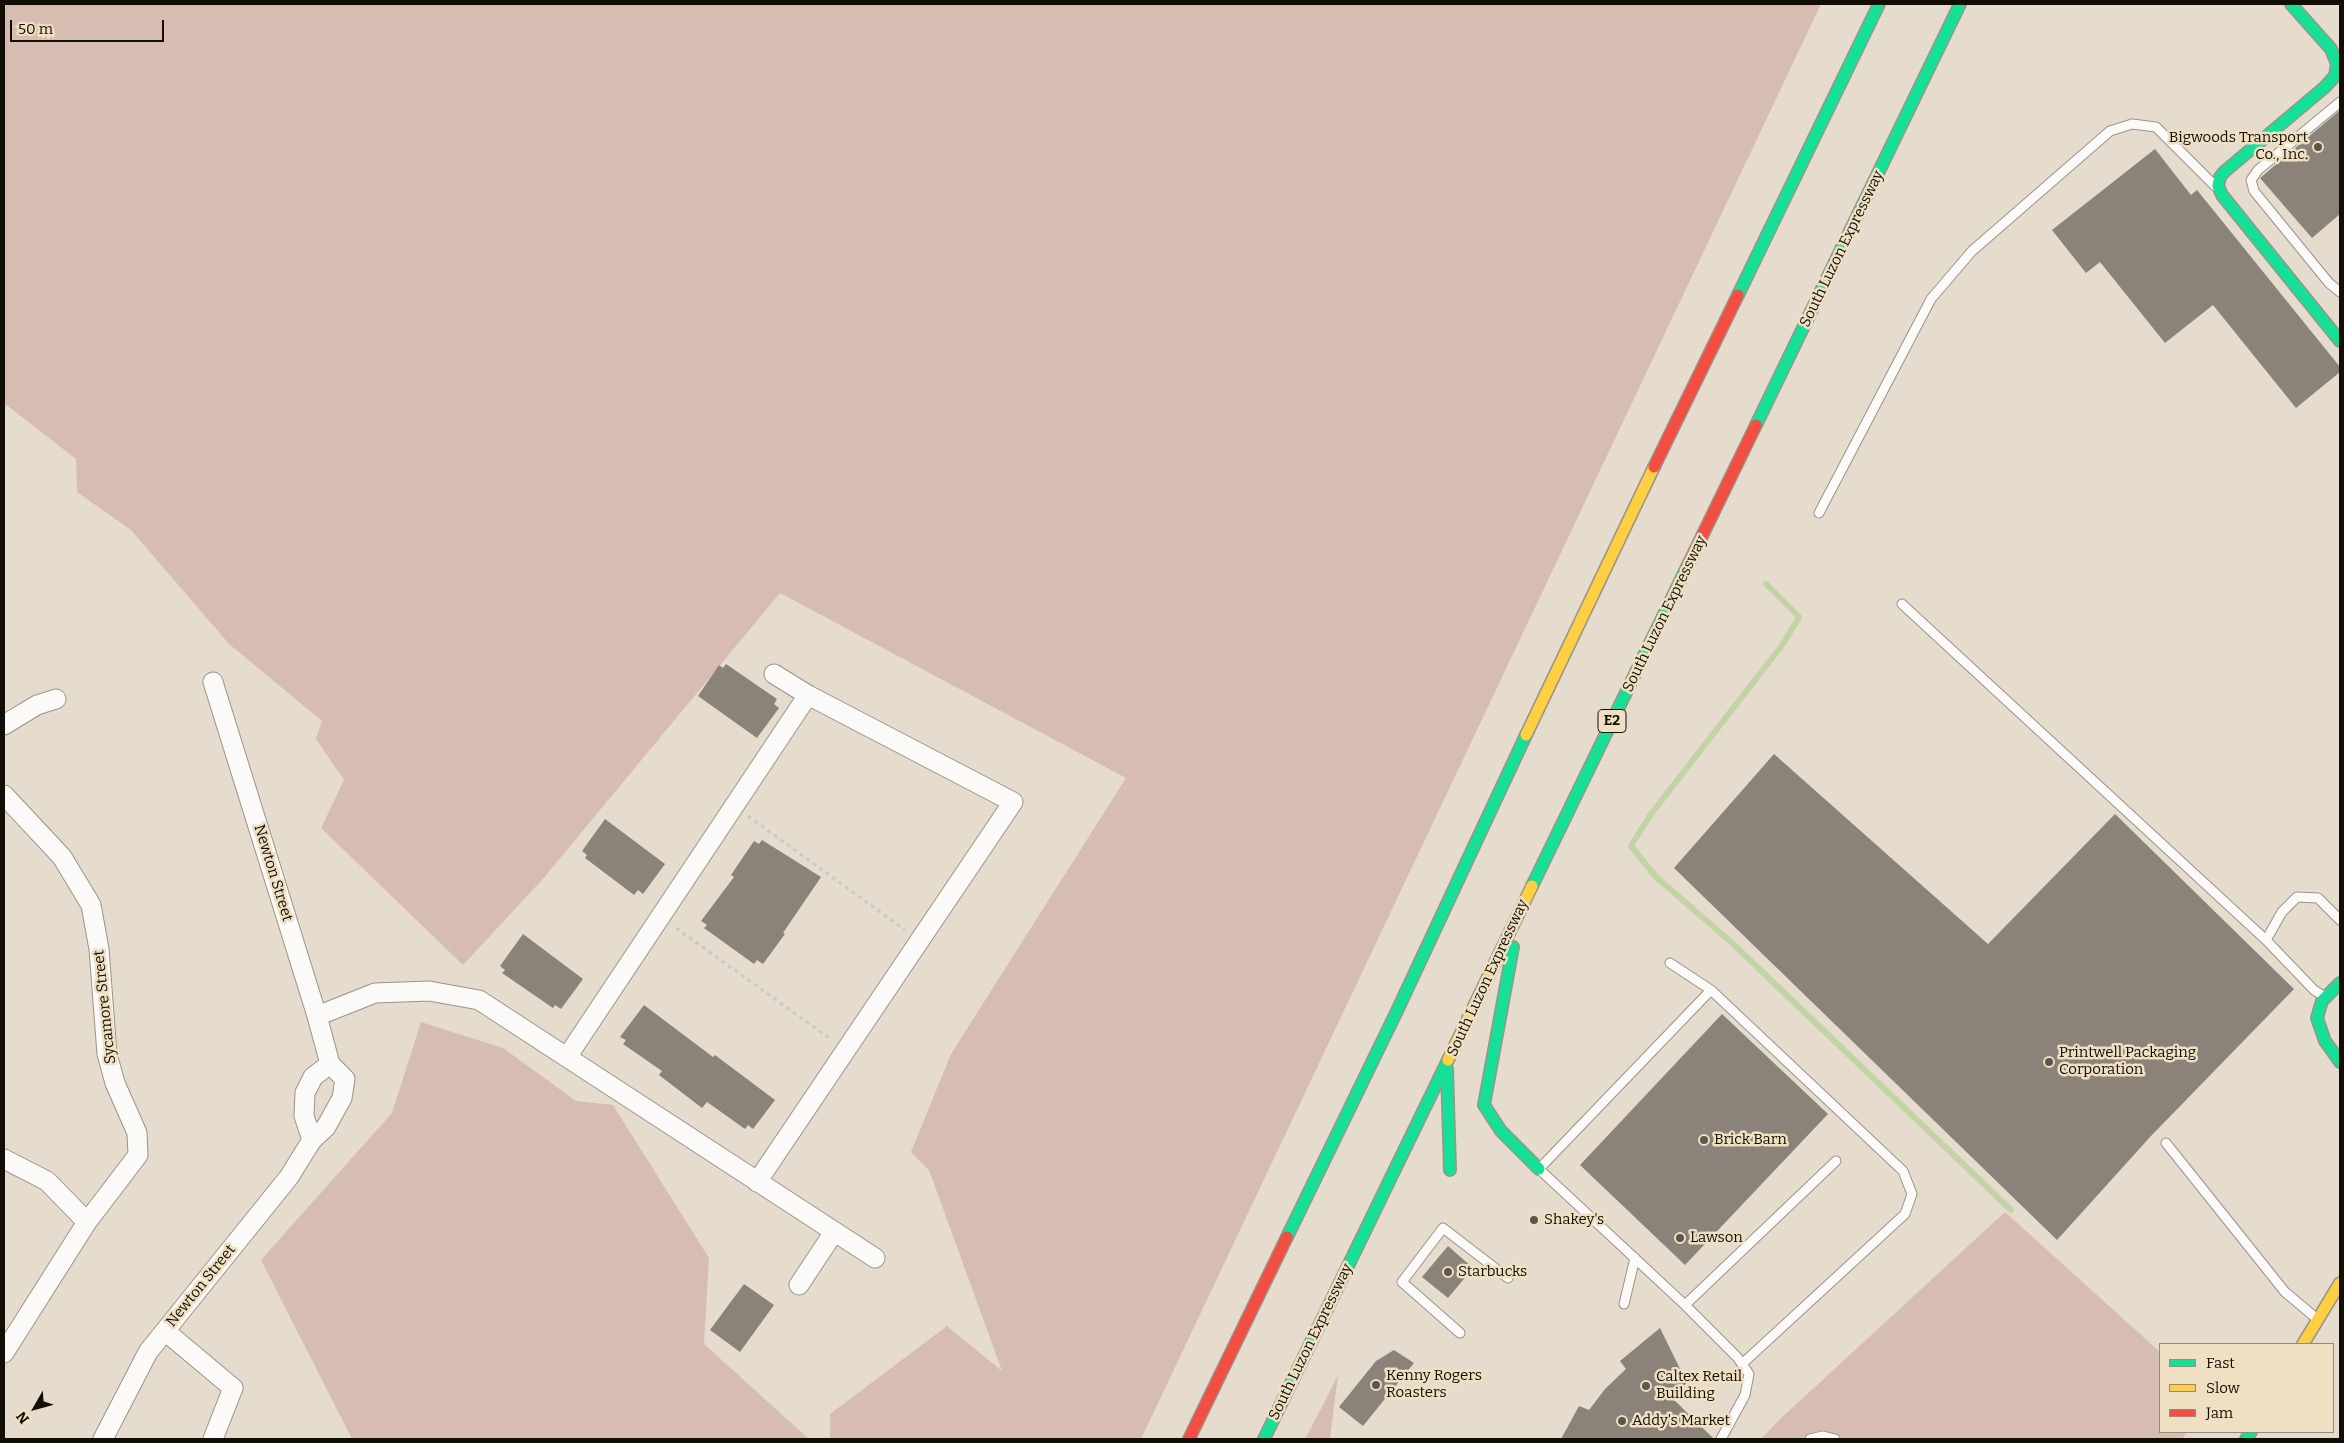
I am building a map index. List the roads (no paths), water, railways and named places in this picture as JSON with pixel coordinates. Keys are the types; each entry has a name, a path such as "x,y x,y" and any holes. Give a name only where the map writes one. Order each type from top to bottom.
{"main road":[{"path":"1188,1439 1396,1013 1578,624 1879,4"},
{"name":"South Luzon Expressway","path":"1264,1439 1960,4"},
{"path":"2291,4 2331,49 2337,64 2335,76 2326,87 2224,172 2218,181 2220,191 2340,341"},
{"path":"1520,908 1484,1105 1501,1131 1539,1169"},
{"path":"2340,983 2325,997 2317,1011 2318,1025 2325,1041 2340,1062"},
{"path":"1447,1063 1450,1170"},
{"path":"2305,1343 2340,1282"}],"street":[{"path":"758,1182 1013,802 808,695 774,674"},
{"name":"Newton Street","path":"102,1439 148,1352 289,1177 312,1140 326,1127 342,1098 345,1079 330,1064 318,1016 213,682"},
{"path":"567,1057 808,695"},
{"path":"4,725 37,705 56,699"},
{"name":"Sycamore Street","path":"4,795 62,857 91,905 99,949 107,1054 115,1083 137,1133 138,1155 87,1222 4,1353"},
{"path":"318,1016 375,993 429,991 479,1000 875,1258"},
{"path":"312,1140 304,1116 305,1093 313,1077 330,1064"},
{"path":"4,1159 47,1181 87,1222"},
{"path":"800,1285 834,1232"},
{"path":"165,1332 233,1388 213,1439"}],"lane":[{"path":"2340,102 2258,170 2251,180 2254,191 2329,283 2340,292"},
{"path":"1820,512 1932,299 1972,251 2110,130 2132,124 2156,128 2220,191"},
{"path":"1902,604 2266,940 2314,990 2325,997"},
{"path":"2266,940 2282,912 2297,897 2318,898 2340,920"},
{"path":"1670,963 1711,990 1903,1171 1912,1194 1904,1214 1742,1364"},
{"path":"1711,990 1539,1169 1685,1305 1742,1364 1749,1374 1745,1395 1721,1439"},
{"path":"2166,1143 2285,1292 2318,1319"},
{"path":"1685,1305 1836,1161"},
{"path":"1460,1333 1402,1282 1443,1228 1508,1278"},
{"path":"1624,1304 1635,1258"},
{"path":"1810,1439 1823,1436 1835,1439"}],"waterway":[{"path":"1766,584 1799,617 1783,644 1651,814 1631,846 1656,877 1730,941 2011,1210"}],"place":[{"name":"Bigwoods Transport Co., Inc.","path":"2318,147"},
{"name":"Printwell Packaging Corporation","path":"2049,1062"},
{"name":"Brick Barn","path":"1704,1140"},
{"name":"Shakey's","path":"1534,1220"},
{"name":"Lawson","path":"1680,1238"},
{"name":"Starbucks","path":"1448,1272"},
{"name":"Kenny Rogers Roasters","path":"1376,1385"},
{"name":"Caltex Retail Building","path":"1646,1386"},
{"name":"Addy's Market","path":"1622,1421"}]}
